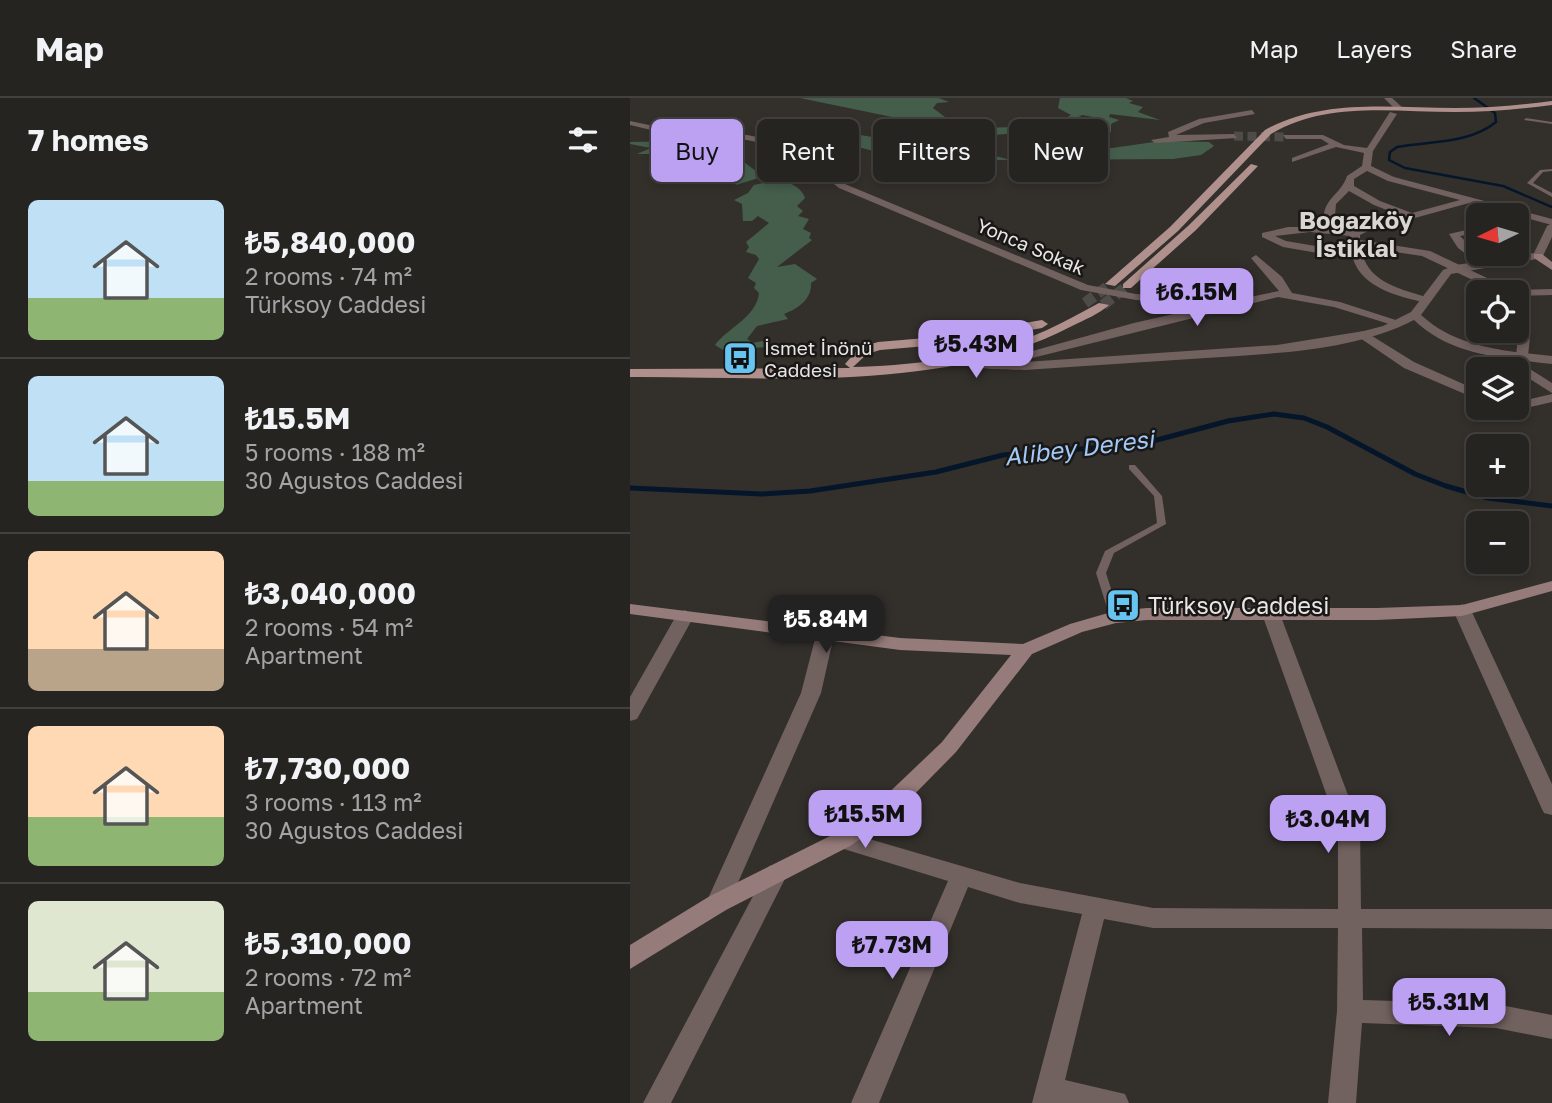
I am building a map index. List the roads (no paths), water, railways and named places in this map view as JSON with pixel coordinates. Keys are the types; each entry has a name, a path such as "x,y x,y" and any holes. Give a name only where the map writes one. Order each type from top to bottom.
{"main road":[{"path":"1274,145 1292,125 1329,115 1480,111 1552,105"},
{"path":"1111,284 1174,229 1275,127 1293,118 1323,112 1480,111"},
{"path":"1127,286 1192,228 1265,154"},
{"path":"853,367 976,347 1044,324 1086,303"},
{"path":"630,373 853,367 963,359 1065,327 1103,305"},
{"path":"853,367 863,351 878,346 950,340 1044,324"},
{"path":"948,353 963,359"},
{"path":"630,608 825,635 853,635 900,644 1025,650 1076,628 1115,617 1147,614 1377,614 1462,610 1552,586"},
{"path":"630,958 718,903 842,840 886,809 919,780 950,747 1025,650"}],"street":[{"path":"1329,229 1326,211 1331,201 1349,187 1350,178 1366,167 1368,151 1396,111 1388,98"},
{"path":"1175,138 1171,134 1188,125 1252,112"},
{"name":"Yonca Sokak","path":"630,123 661,132 738,136 787,146 801,152 827,179 914,219 981,243 1042,272 1085,288 1136,297 1232,303"},
{"path":"1316,136 1325,127"},
{"path":"1155,140 1234,136"},
{"path":"1286,137 1316,136 1336,144 1368,151"},
{"path":"1294,160 1336,144"},
{"path":"1366,167 1391,179 1475,203"},
{"path":"1349,187 1377,203 1408,215"},
{"path":"1355,239 1408,215 1468,201"},
{"path":"1530,218 1552,224 1546,262"},
{"path":"1359,257 1283,244 1266,235 1283,230 1329,229 1355,239 1421,253 1477,280"},
{"path":"1466,232 1454,234 1466,249"},
{"path":"1355,239 1361,271 1370,280 1426,300"},
{"path":"1256,258 1279,279 1287,294"},
{"path":"963,359 997,365 1025,366 1277,349 1364,335 1415,315 1447,272 1470,266"},
{"path":"1529,293 1552,292"},
{"path":"997,365 1232,303 1287,294 1336,304 1399,323 1429,327"},
{"path":"1415,315 1429,327 1463,345 1552,360"},
{"path":"1364,335 1409,365 1466,390"},
{"path":"1522,356 1523,343"},
{"path":"1498,353 1552,389"},
{"path":"1529,403 1552,398"},
{"path":"1462,610 1552,807"},
{"path":"1271,614 1349,827 1350,1011 1342,1103"},
{"path":"630,714 685,616"},
{"path":"718,903 811,693 825,635"},
{"path":"842,840 1020,893 1153,918 1552,919"},
{"path":"657,1103 777,873"},
{"path":"865,1103 961,877"},
{"path":"1095,908 1048,1096 1115,1103"},
{"path":"1350,1011 1496,1016 1552,1027"}],"lane":[{"path":"1527,119 1552,123"},
{"path":"1552,170 1542,171 1530,183 1552,195"},
{"path":"1115,617 1101,573 1110,551 1162,524 1158,496 1132,467"}],"waterway":[{"name":"Alibey Deresi","path":"1474,98 1495,113 1496,122 1462,138 1397,147 1390,152 1389,160 1405,168 1503,186 1552,207"},
{"name":"Alibey Deresi","path":"630,488 762,494 810,491 936,472 1003,455 1142,444 1228,421 1274,414 1304,418 1327,427 1415,474 1446,486 1488,498 1552,506"}],"tunnel":[{"path":"1234,136 1286,137"},
{"path":"1085,303 1111,284"},
{"path":"1103,305 1127,286"}],"place":[{"name":"İsmet İnönü Caddesi","path":"740,358"},
{"name":"Türksoy Caddesi","path":"1123,605"}],"district":[{"name":"Boğazköy İstiklal","path":"1356,233"}]}
